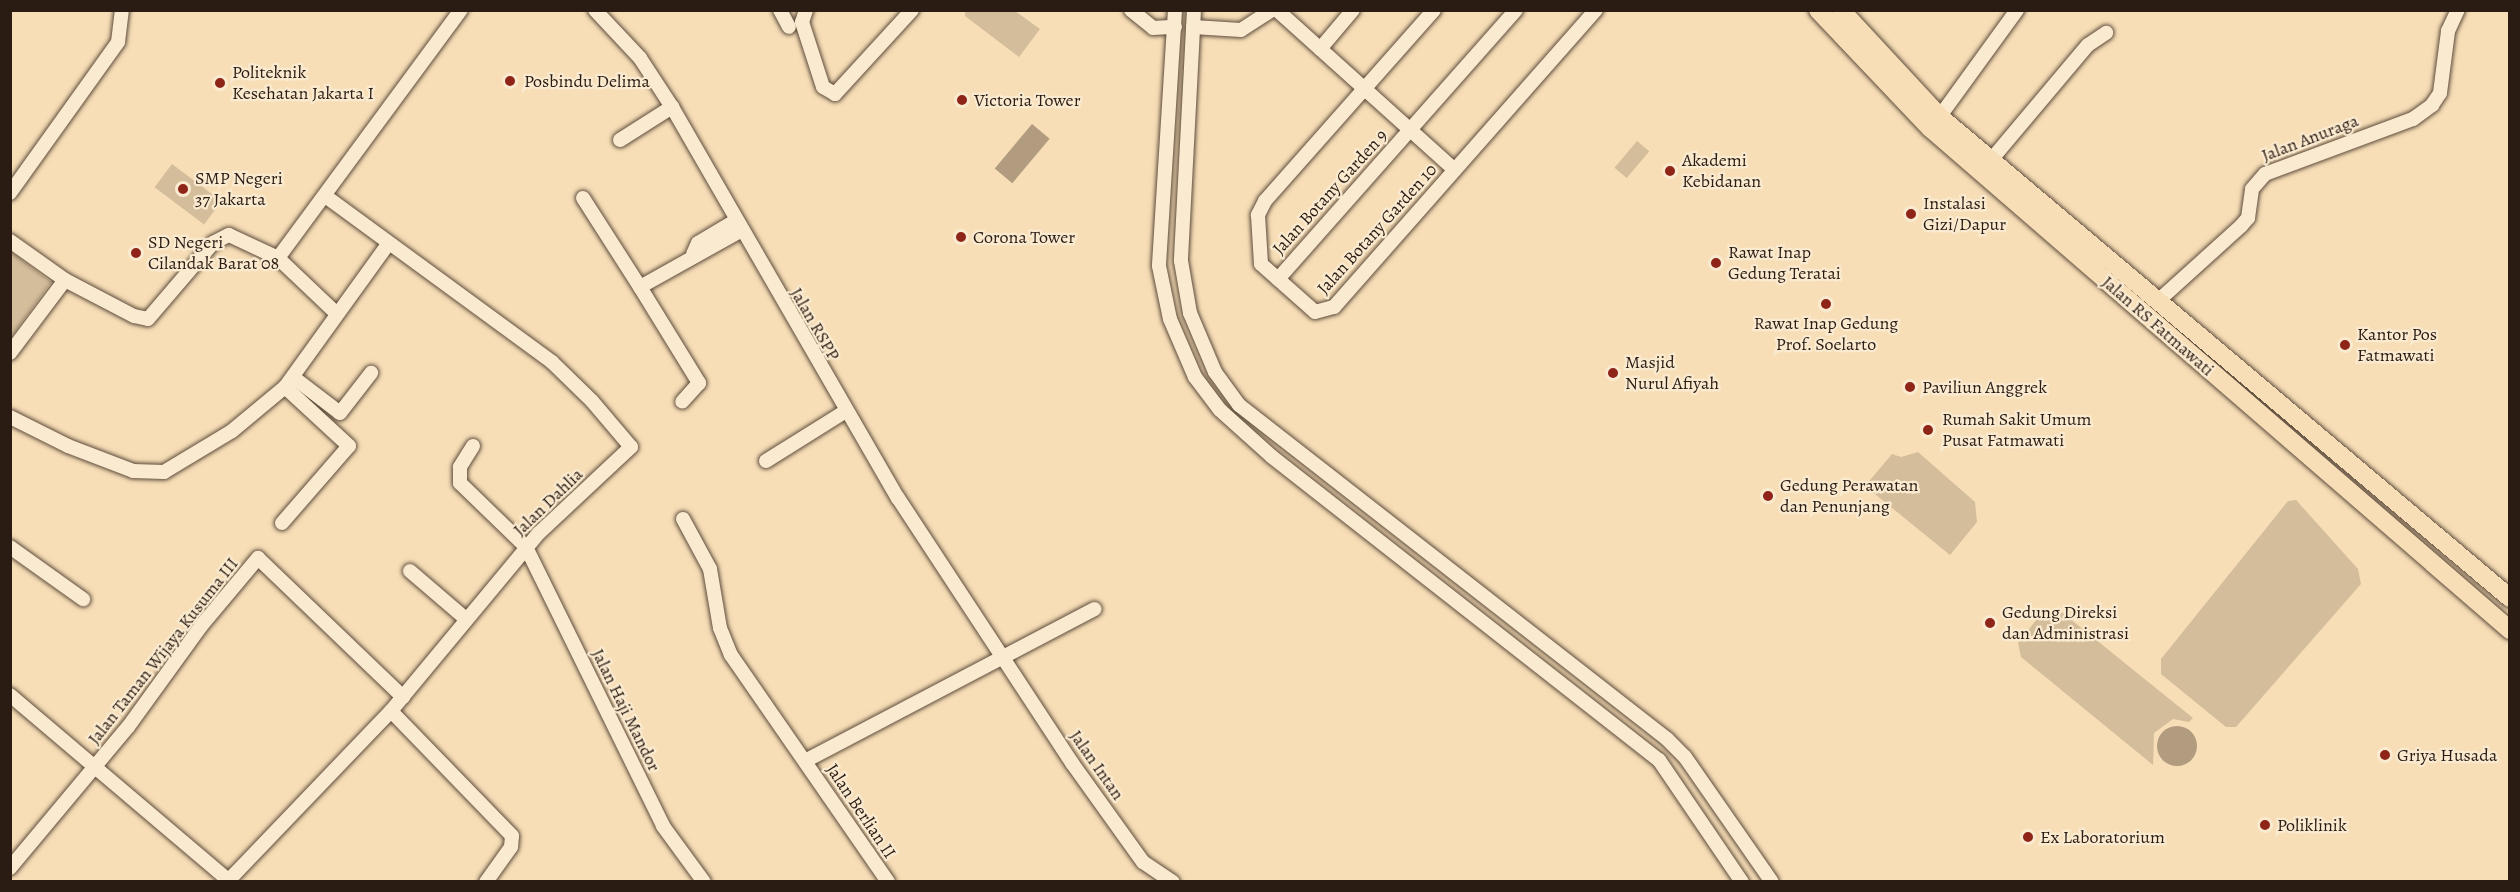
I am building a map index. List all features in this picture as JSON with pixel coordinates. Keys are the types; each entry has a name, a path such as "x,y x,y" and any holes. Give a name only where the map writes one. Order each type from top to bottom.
{"main road":[{"name":"Jalan RS Fatmawati","path":"1818,10 1935,122 2289,439 2510,630"},
{"name":"Jalan RS Fatmawati","path":"1841,10 1935,122 1991,160 2510,598"},
{"path":"2289,439 2302,422"}],"street":[{"path":"10,193 118,42 122,10"},
{"path":"279,258 461,10"},
{"name":"Jalan RSPP","path":"595,10 640,58 672,107 738,226 846,411 1005,657"},
{"path":"780,10 789,27"},
{"path":"805,11 802,22 823,87 835,94 912,10"},
{"path":"1131,10 1153,28 1174,27"},
{"path":"1175,10 1159,266 1170,320 1195,377 1220,410 1271,456 1659,760 1742,882"},
{"path":"1194,10 1181,261 1190,313 1215,372 1239,405 1667,739 1685,757 1772,882"},
{"path":"1250,10 1272,13 1320,49 1455,170"},
{"path":"1320,49 1353,10"},
{"path":"1278,279 1261,264 1257,253 1258,215 1264,201 1434,10"},
{"name":"Jalan Botany Garden 9","path":"1278,279 1516,10"},
{"name":"Jalan Botany Garden 10","path":"1278,279 1315,312 1324,312 1334,307 1596,10"},
{"path":"1935,122 2017,10"},
{"name":"Jalan Anuraga","path":"2158,301 2248,218 2252,189 2265,174 2413,119 2432,105 2440,93 2448,31 2458,10"},
{"path":"1193,27 1240,30 1272,13"},
{"path":"1991,160 2088,45 2106,33"},
{"path":"620,140 672,107"},
{"name":"Jalan Dahlia","path":"228,881 391,711 526,547 631,447 592,401 552,362 325,196"},
{"path":"583,198 699,383 682,402"},
{"path":"640,288 693,254 703,253 738,226"},
{"path":"10,241 64,280 134,316 148,319 221,237 229,235 279,258 337,314"},
{"path":"10,417 68,446 133,471 164,472 232,431 289,382 388,244"},
{"path":"10,353 64,280"},
{"path":"289,382 340,413 371,374"},
{"path":"282,523 349,446 289,382"},
{"path":"766,461 846,411"},
{"path":"1271,456 1283,440"},
{"name":"Jalan Haji Mandor","path":"473,446 460,467 460,483 526,547 663,826 705,882"},
{"name":"Jalan Berlian II","path":"683,519 710,569 720,628 730,655 888,882"},
{"path":"10,547 83,599"},
{"name":"Jalan Taman Wijaya Kusuma III","path":"97,766 201,626 258,558 403,697"},
{"path":"410,571 466,619"},
{"path":"805,761 1095,609"},
{"name":"Jalan Intan","path":"1005,657 1072,763 1143,862 1173,882"},
{"name":"Jalan Taman Wijaya Kusuma III","path":"10,695 97,766 228,881"},
{"path":"391,711 512,836 511,847 486,882"},
{"path":"10,868 97,766"}],"shaded area":[{"path":"965,11 1015,11 1040,29 1019,57 965,16"},
{"path":"1032,124 1050,139 1012,183 995,168"},
{"path":"1637,141 1649,151 1627,178 1615,168"},
{"path":"172,164 222,201 204,224 155,187"},
{"path":"11,252 51,282 11,337"},
{"path":"1918,452 1975,502 1977,522 1950,555 1865,486 1892,454 1901,457"},
{"path":"2296,500 2358,569 2361,584 2236,727 2226,727 2161,674 2161,659 2288,501"},
{"path":"2044,610 2059,610 2193,718 2189,722 2173,719 2154,733 2153,765 2021,657 2018,643"},
{"path":"2177,726 2185,727 2191,732 2196,738 2196,754 2191,760 2185,765 2177,766 2169,765 2163,760 2158,754 2157,746 2158,738 2163,732 2169,727"}],"place":[{"name":"Posbindu Delima","path":"510,81"},
{"name":"Politeknik Kesehatan Jakarta I","path":"220,83"},
{"name":"Victoria Tower","path":"962,100"},
{"name":"Akademi Kebidanan","path":"1670,171"},
{"name":"SMP Negeri 37 Jakarta","path":"183,189"},
{"name":"Instalasi Gizi/Dapur","path":"1911,214"},
{"name":"Corona Tower","path":"961,237"},
{"name":"SD Negeri Cilandak Barat 08","path":"136,253"},
{"name":"Rawat Inap Gedung Teratai","path":"1716,263"},
{"name":"Rawat Inap Gedung Prof. Soelarto","path":"1826,304"},
{"name":"Kantor Pos Fatmawati","path":"2345,345"},
{"name":"Masjid Nurul Afiyah","path":"1613,373"},
{"name":"Paviliun Anggrek","path":"1910,387"},
{"name":"Rumah Sakit Umum Pusat Fatmawati","path":"1928,430"},
{"name":"Gedung Perawatan dan Penunjang","path":"1768,496"},
{"name":"Gedung Direksi dan Administrasi","path":"1990,623"},
{"name":"Griya Husada","path":"2385,755"},
{"name":"Poliklinik","path":"2265,825"},
{"name":"Ex Laboratorium","path":"2028,837"}]}
